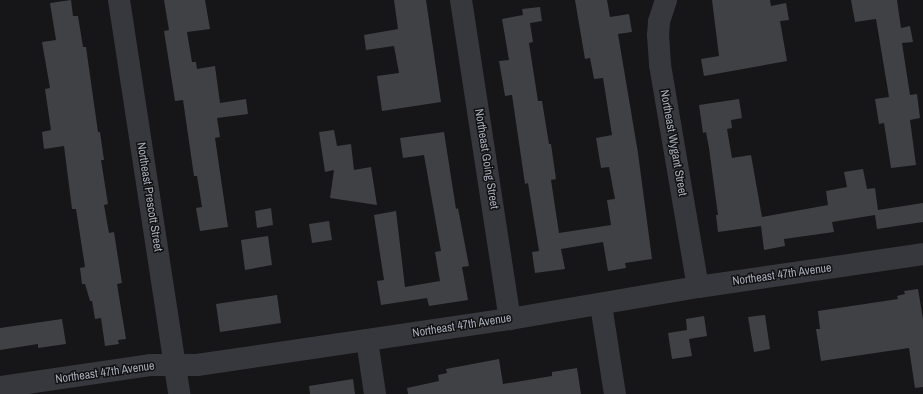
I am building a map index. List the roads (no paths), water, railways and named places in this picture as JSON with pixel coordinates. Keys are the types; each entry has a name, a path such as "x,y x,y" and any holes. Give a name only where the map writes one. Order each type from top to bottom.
{"street":[{"name":"Northeast Prescott Street","path":"119,0 179,394"},
{"name":"Northeast Going Street","path":"461,0 510,319"},
{"name":"Northeast Wygant Street","path":"666,0 659,22 658,35 660,65 698,287"},
{"name":"Northeast 47th Avenue","path":"0,388 151,365 197,365 510,319 600,305 698,287 923,254"},
{"path":"600,305 615,394"},
{"path":"367,340 375,394"}]}
